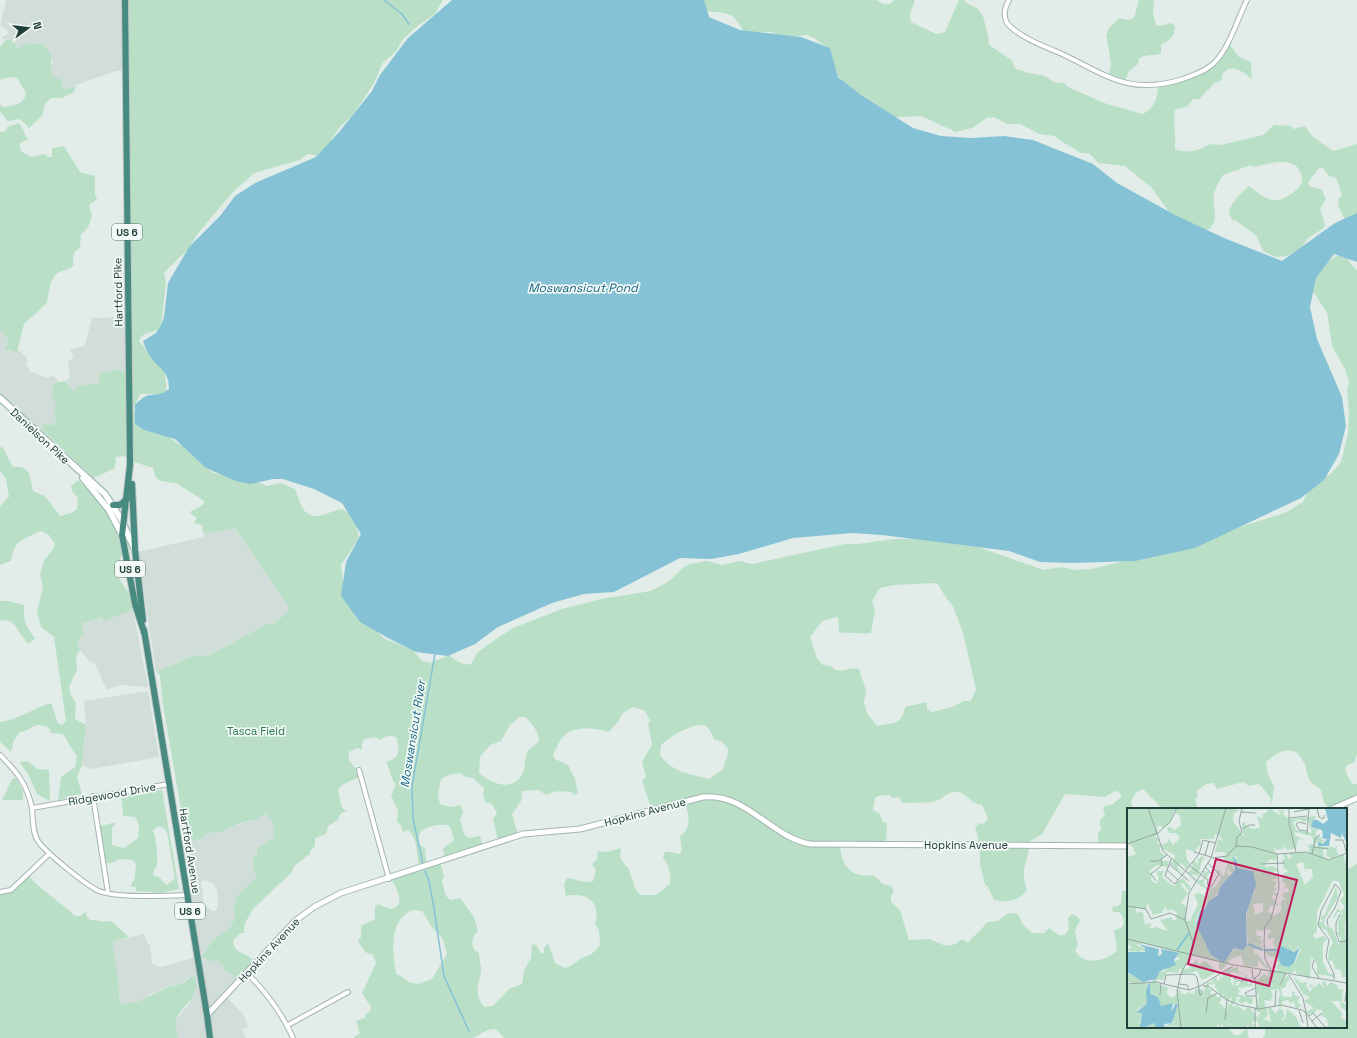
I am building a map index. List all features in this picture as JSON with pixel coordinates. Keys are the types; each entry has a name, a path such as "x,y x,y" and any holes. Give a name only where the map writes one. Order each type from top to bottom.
{"highway":[{"name":"Hartford Pike","path":"125,0 130,465 135,550 144,632 150,667"},
{"name":"Hartford Pike","path":"130,465 122,535 136,604 144,632"},
{"path":"113,505 120,505 127,499"},
{"name":"Hartford Avenue","path":"150,667 210,1038"}],"main road":[{"name":"Danielson Pike","path":"0,398 81,474 105,504 122,535"},
{"name":"Danielson Pike","path":"81,474 93,482 113,505 124,524 135,550"}],"street":[{"path":"1009,0 1005,14 1006,22 1011,28 1100,75 1136,86 1155,86 1188,77 1203,71 1215,62 1224,49 1246,0"},
{"path":"0,755 24,782 29,792 34,827 38,841 49,854 90,886 98,891 108,893 169,896 188,895"},
{"path":"359,770 389,879"},
{"name":"Ridgewood Drive","path":"32,808 93,796 169,784"},
{"path":"93,796 108,893"},
{"name":"Hopkins Avenue","path":"207,1015 295,921 314,907 341,893 389,879 523,834 580,829 712,796 738,803 794,839 810,844 1127,846"},
{"path":"1334,808 1357,798"},
{"path":"0,892 11,890 49,854"},
{"path":"247,973 275,1006 288,1025 293,1038"},
{"path":"288,1025 348,992"}],"shaded area":[{"path":"6,0 124,0 124,71 116,71 64,89 61,82 52,76 51,70 53,62 40,43 17,48 13,40 3,39 2,37 8,34 8,31 0,25"},
{"path":"127,317 128,371 119,371 100,383 84,386 74,391 70,389 66,382 70,377 68,361 74,358 70,350 84,346 92,318"},
{"path":"0,329 8,339 5,346 10,351 20,351 28,360 26,365 31,372 47,378 53,375 58,380 56,384 51,386 55,391 57,403 54,414 56,421 53,425 45,424 37,434 0,401"},
{"path":"235,528 289,607 290,611 274,624 267,624 210,655 196,657 195,655 156,672 138,552 203,537 204,534"},
{"path":"133,610 148,687 120,685 107,690 95,664 90,662 80,650 77,642 81,624 102,617 104,620"},
{"path":"148,691 159,757 92,769 82,765 86,725 84,701"},
{"path":"266,814 273,822 274,838 265,842 264,845 257,849 256,856 253,858 257,877 237,896 234,908 235,919 228,930 213,940 201,958 216,959 223,966 224,971 230,973 239,981 227,997 245,1017 248,1027 242,1030 246,1038 178,1038 175,1031 176,1020 191,1001 189,977 180,984 173,985 150,994 144,1000 130,1004 120,1003 118,980 113,957 113,942 144,934 150,945 152,963 162,967 195,957 176,832 185,832 194,841 207,834 219,832 251,820 259,820 258,816","holes":["206,880 214,884 217,890 218,899 217,910 212,911 204,904 201,882"]}],"green space":[{"name":"Tasca Field","path":"124,0 443,0 435,14 420,24 402,40 396,52 383,62 374,83 353,115 339,128 322,154 317,156 308,154 300,160 254,173 232,193 199,232 189,248 164,273 166,283 161,327 155,331 145,334 139,341 163,369 166,383 166,394 140,394 134,409 136,423 160,430 180,445 190,448 213,473 257,482 267,486 281,483 295,489 302,507 310,515 320,516 341,509 349,514 354,520 359,538 341,565 345,594 383,638 413,650 422,661 430,663 449,655 456,661 471,664 478,652 513,628 562,609 601,599 651,591 668,582 684,567 690,564 707,561 722,565 739,561 752,564 845,544 858,544 894,539 933,539 959,545 978,547 1044,570 1061,567 1076,570 1091,569 1160,553 1287,512 1303,502 1314,479 1330,475 1341,462 1348,433 1349,414 1347,389 1349,382 1345,369 1332,346 1327,313 1309,285 1329,260 1339,255 1344,256 1357,270 1357,755 1354,762 1346,766 1345,770 1352,784 1357,784 1357,799 1328,808 1324,802 1321,790 1310,780 1301,758 1297,753 1287,750 1277,754 1266,762 1267,771 1274,787 1272,804 1270,797 1259,784 1249,786 1243,782 1217,789 1213,783 1206,784 1197,791 1198,796 1195,799 1198,808 1162,808 1143,789 1136,792 1131,802 1133,808 1127,808 1127,846 1098,845 1098,834 1101,829 1100,820 1105,815 1103,810 1105,806 1113,804 1122,796 1118,791 1105,797 1065,794 1042,834 1030,841 1024,870 1027,890 1020,897 1008,901 994,900 988,887 985,885 980,864 980,845 978,844 978,835 975,829 979,823 983,824 988,819 982,805 975,803 961,793 952,792 940,799 921,803 903,803 899,797 892,798 889,795 878,796 875,798 873,810 880,814 883,822 887,823 886,844 840,844 842,858 849,869 859,875 873,875 883,884 891,886 894,890 891,896 891,902 900,910 909,940 929,939 946,946 956,944 960,940 964,940 968,943 987,922 998,921 1008,913 1018,914 1022,923 1032,933 1044,933 1049,928 1059,935 1065,935 1069,929 1068,918 1072,914 1080,920 1075,931 1078,945 1075,950 1083,959 1094,961 1101,960 1117,951 1114,930 1121,928 1124,924 1122,915 1119,912 1113,912 1112,907 1118,906 1121,903 1122,891 1127,891 1127,1028 1225,1028 1230,1030 1234,1035 1239,1035 1247,1028 1249,1038 504,1038 496,1029 488,1030 473,1038 353,1038 360,1033 356,1021 365,1018 366,1014 370,1011 371,1007 362,993 376,963 373,955 365,952 358,941 361,937 361,926 375,919 375,907 378,904 391,909 398,906 400,899 399,895 391,878 419,868 414,838 408,830 403,832 401,825 397,822 398,810 391,796 396,784 393,781 386,761 397,756 399,749 396,737 392,736 380,740 374,737 365,739 362,742 362,750 357,748 349,752 349,759 357,770 359,777 342,785 338,790 342,808 347,811 340,814 338,820 328,826 326,834 315,838 315,846 310,851 310,854 294,866 292,872 254,908 245,923 244,933 241,933 233,940 234,947 236,949 256,963 239,981 230,973 224,971 223,966 216,959 210,962 205,958 201,958 213,940 228,930 235,919 234,908 237,896 257,877 254,872 253,858 256,856 258,847 274,838 273,822 266,814 259,816 259,820 249,820 220,832 207,834 205,835 206,837 194,841 185,832 163,705 160,675 156,672 195,655 197,657 210,655 267,624 274,624 289,611 289,607 235,528 206,534 203,533 202,525 194,523 197,518 190,513 203,505 204,501 176,483 160,481 155,476 153,467 136,462 130,462 128,456 116,457 115,468 94,478 41,429 45,424 53,425 56,421 54,414 56,401 51,398 55,391 51,386 58,382 66,381 70,389 74,391 80,384 84,386 99,383 100,373 117,370 127,371","holes":["931,583 938,584 946,598 953,606 963,633 976,689 971,701 964,701 952,707 932,712 927,709 927,702 905,707 904,713 899,720 877,726 867,713 864,703 866,690 859,669 835,670 831,666 823,665 817,658 810,637 822,621 834,617 838,617 839,633 871,633 875,610 872,601 880,588 886,586","633,707 645,711 650,720 648,724 652,745 642,762 646,776 642,781 652,810 685,803 688,812 688,825 684,833 680,836 682,852 678,854 665,852 663,858 670,871 670,884 656,895 640,895 635,888 628,867 620,858 621,848 607,852 598,851 597,859 592,864 596,870 593,881 583,882 567,878 564,884 566,896 580,895 591,900 594,904 596,909 595,924 599,930 600,945 592,953 565,968 555,963 548,943 544,948 544,953 541,953 536,945 532,944 531,958 524,971 522,984 509,989 493,1006 484,1007 478,996 481,967 479,953 474,950 472,942 478,931 474,917 460,898 451,900 446,896 442,881 444,876 440,862 428,865 425,855 426,849 420,845 419,841 419,836 423,830 436,825 448,825 451,829 454,840 443,849 445,860 483,846 480,836 470,838 465,836 460,820 463,813 461,805 451,807 440,804 438,795 441,779 448,775 460,773 466,777 473,778 484,788 483,795 486,803 491,803 497,813 493,819 498,841 518,835 512,814 521,801 522,791 539,790 546,795 558,791 571,792 574,795 578,793 575,779 568,765 555,759 553,755 563,737 569,732 580,729 592,729 609,732 623,713","519,717 525,717 535,728 539,741 527,753 524,770 520,777 515,782 503,785 491,781 479,773 480,757 490,745 501,741 510,725","698,725 706,726 714,739 722,742 728,749 728,755 723,769 709,779 682,772 670,765 660,755 661,745 678,733","414,910 422,911 431,926 443,939 447,954 432,979 418,984 409,982 396,973 393,946 394,936 396,927 406,914"]},
{"path":"698,0 876,0 883,4 890,4 894,0 915,0 910,14 911,22 936,34 945,32 959,0 965,0 966,3 977,8 983,16 989,45 1013,61 1016,69 1046,77 1057,83 1063,82 1068,87 1104,103 1143,114 1153,106 1157,95 1158,86 1180,80 1214,64 1228,42 1239,57 1251,62 1252,79 1237,69 1234,68 1226,70 1222,74 1222,80 1215,83 1199,99 1193,99 1188,106 1175,110 1175,149 1179,151 1193,151 1210,144 1221,145 1263,135 1274,125 1292,126 1293,129 1305,126 1312,136 1333,151 1357,144 1357,223 1345,219 1340,209 1338,200 1342,195 1336,178 1329,176 1323,168 1318,169 1308,183 1309,186 1322,190 1326,199 1320,209 1325,224 1324,228 1308,238 1300,250 1287,256 1276,257 1263,251 1256,235 1236,221 1232,220 1229,210 1238,196 1249,186 1263,196 1273,200 1281,199 1290,195 1298,188 1302,181 1301,174 1297,167 1292,164 1280,162 1254,167 1251,165 1223,175 1213,198 1215,214 1214,223 1206,231 1175,221 1152,188 1125,166 1098,163 1089,153 1080,153 1074,148 1060,141 1055,136 1039,134 1020,124 1007,124 994,117 987,118 972,128 956,132 921,116 887,118 854,100 842,80 831,68 831,50 814,38 806,35 785,38 771,32 748,32 743,30 734,17 725,13 703,11"},
{"path":"1139,0 1154,0 1153,12 1156,25 1160,26 1171,23 1175,26 1175,30 1171,38 1161,45 1161,53 1144,56 1139,59 1138,64 1128,72 1125,82 1108,77 1111,64 1106,36 1109,28 1119,18 1128,20 1134,18"},
{"path":"6,40 13,40 17,48 21,47 25,43 43,44 51,55 52,76 62,80 61,82 64,89 76,86 74,92 62,98 51,98 45,104 42,116 29,128 20,119 8,121 0,112 0,105 4,107 18,104 23,100 26,93 17,78 10,77 0,80 0,46"},
{"path":"19,123 28,139 19,144 22,152 31,157 45,154 48,157 52,157 52,148 64,146 80,172 95,176 95,194 97,199 89,205 92,216 88,227 81,235 80,248 75,251 73,255 73,267 56,274 54,277 50,285 47,303 24,324 17,352 5,349 8,339 0,329 0,132 6,131 7,127"},
{"path":"2,446 13,467 22,467 29,473 33,491 45,496 60,516 71,513 77,509 78,498 72,491 71,486 78,480 92,494 118,530 123,552 117,567 117,574 130,595 132,602 133,610 103,621 102,617 81,624 84,634 77,642 80,650 76,656 77,669 69,687 70,693 76,703 75,719 86,725 82,765 77,777 82,794 58,800 61,777 75,767 77,757 63,734 51,733 49,728 36,725 28,730 20,732 14,740 11,752 0,742 0,722 13,719 51,703 58,723 62,725 66,721 54,637 41,627 37,612 43,587 40,574 44,561 55,544 49,535 41,531 20,541 15,548 11,561 0,565 0,506 9,497 6,479 0,471 0,448"},
{"path":"0,601 8,601 24,605 26,623 29,631 35,638 29,644 11,621 0,620"},
{"path":"27,761 38,769 49,770 50,801 37,794 29,776 20,762"},
{"path":"16,778 23,791 23,800 2,800 12,779"},
{"path":"162,790 179,889 161,893 136,891 136,887 131,887 134,881 136,865 133,860 120,859 111,863 102,863 97,827 116,822 112,828 112,845 124,848 138,838 139,827 137,819 135,817 123,816 121,794","holes":["159,826 164,828 167,832 175,879 166,885 160,878 153,875 157,865 156,841 153,830"]},
{"path":"1357,864 1357,1038 1262,1038 1265,1035 1265,1028 1347,1028 1347,869"},
{"path":"26,873 37,885 75,916 80,916 86,912 87,917 90,920 106,922 111,921 129,937 113,942 120,1003 133,1003 166,988 182,983 195,976 196,985 193,997 178,1015 176,1021 175,1026 178,1038 0,1038 0,891 9,889"}],"water":[{"name":"Moswansicut Pond","path":"452,0 704,0 709,17 740,30 801,37 830,48 838,77 861,95 913,128 941,136 971,138 1004,136 1033,140 1093,164 1117,183 1175,215 1224,238 1282,261 1335,223 1357,213 1357,262 1334,254 1316,278 1310,307 1317,339 1342,397 1346,426 1339,454 1324,480 1301,498 1195,548 1135,561 1071,563 1040,562 1009,551 882,535 852,533 793,538 739,554 711,559 680,558 614,592 584,594 552,603 498,627 475,644 448,656 416,652 388,638 360,622 341,596 346,562 361,534 342,503 314,489 283,479 273,479 250,484 236,481 206,468 175,439 144,430 135,424 135,405 149,395 160,394 169,389 169,383 165,374 153,361 143,341 156,333 161,325 164,317 168,283 189,247 220,216 235,196 255,183 316,157 340,131 372,91 380,75 408,38"}],"waterway":[{"name":"Moswansicut River","path":"384,0 402,14 409,24"},
{"name":"Moswansicut River","path":"423,864 413,819 412,786 435,654"},
{"name":"Moswansicut River","path":"425,871 429,881 434,908 444,976 469,1031"}]}
